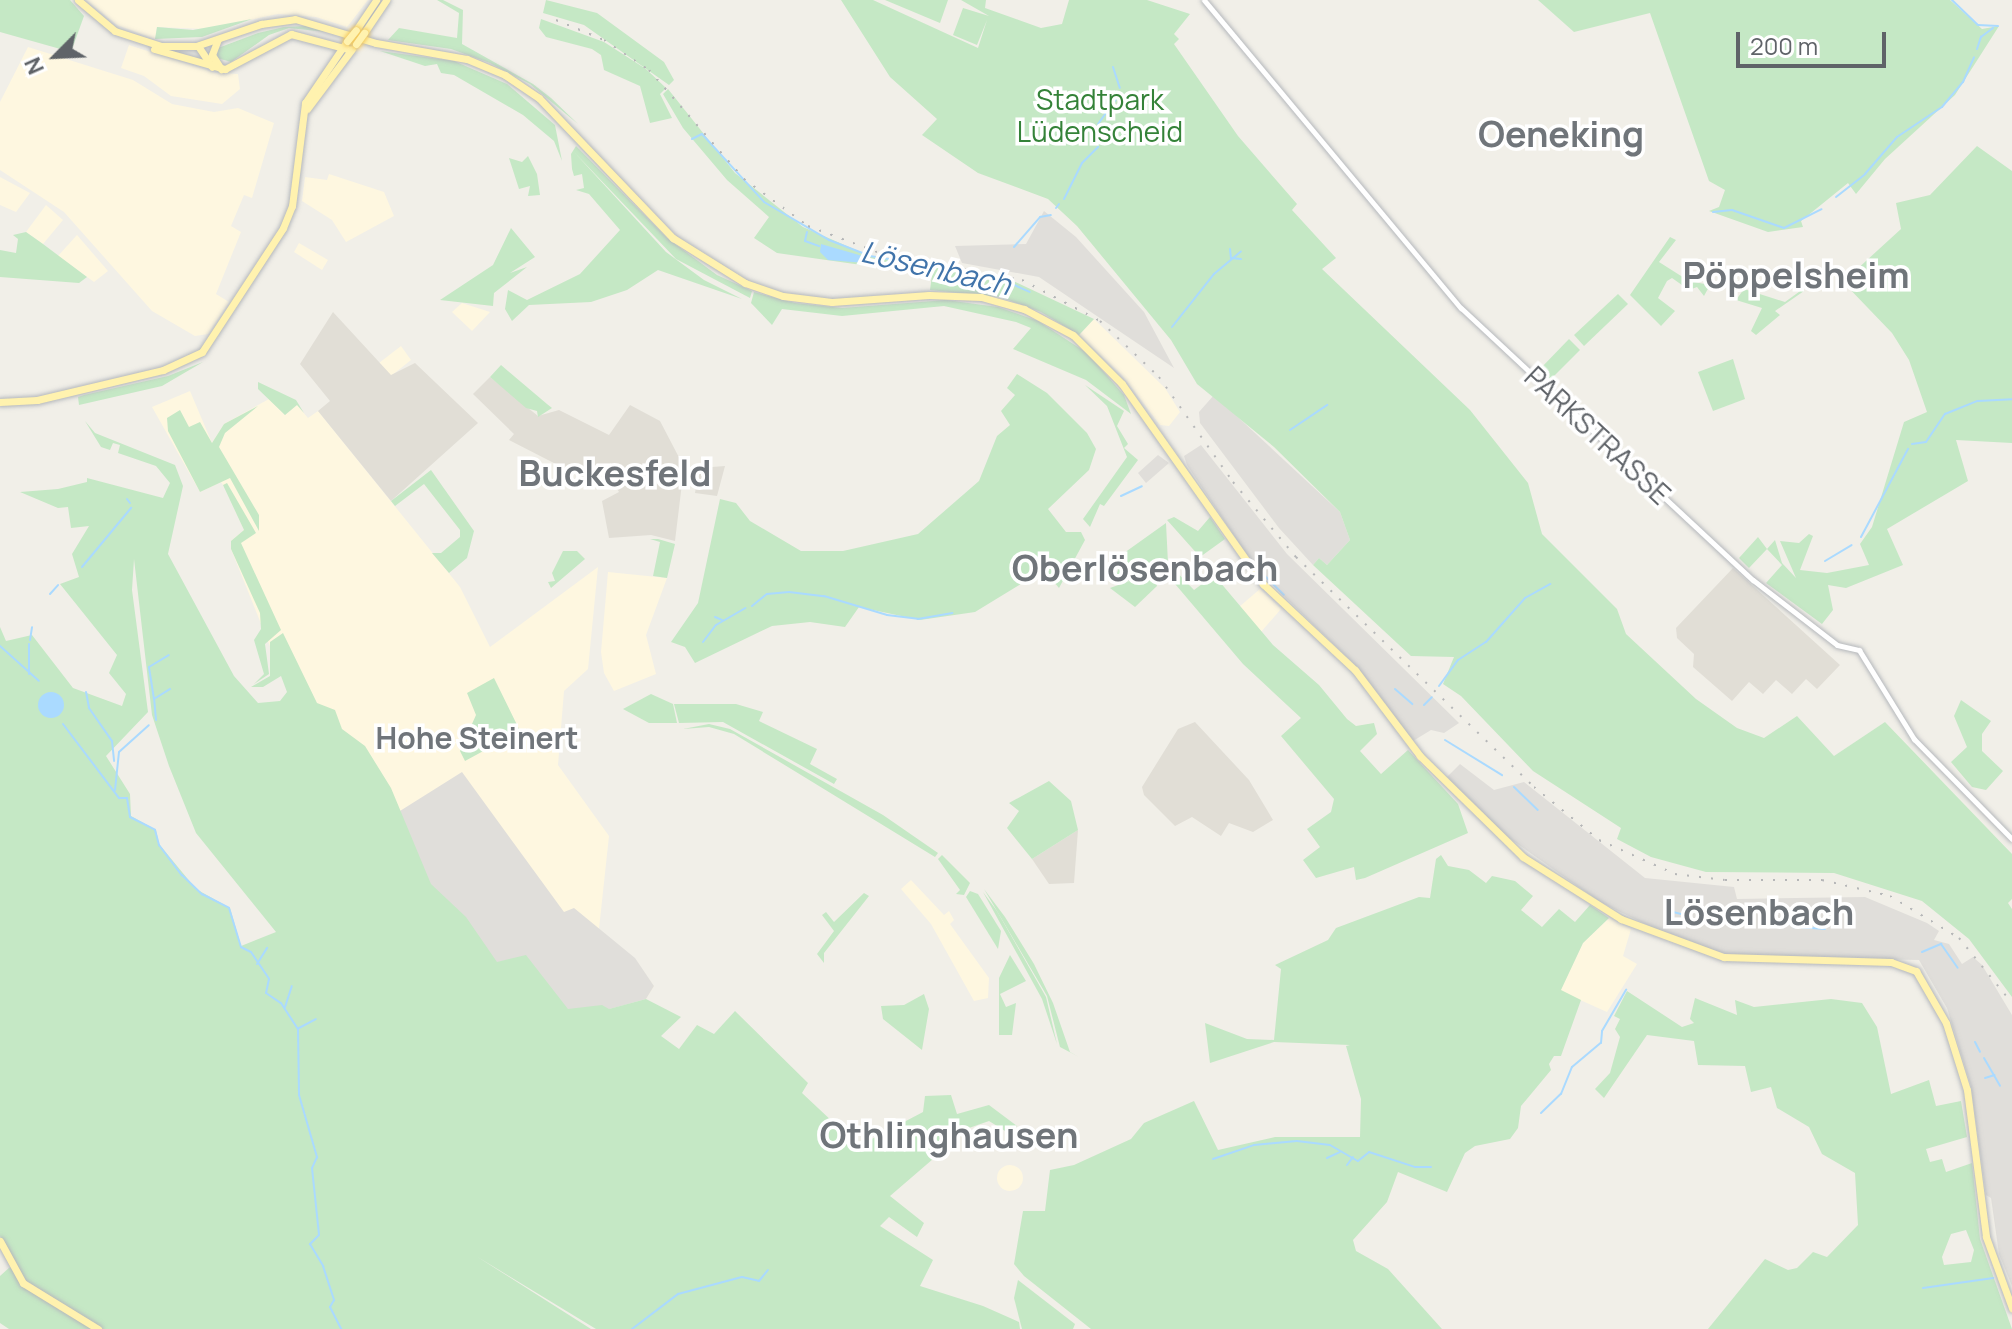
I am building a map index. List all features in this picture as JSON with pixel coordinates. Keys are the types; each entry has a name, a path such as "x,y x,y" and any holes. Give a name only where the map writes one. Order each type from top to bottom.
{"main road":[{"path":"78,0 124,36 217,68 235,66 283,35 306,35 349,45"},
{"path":"360,31 376,0"},
{"path":"0,402 37,400 163,370 202,352 283,228 292,206 311,87 386,0"},
{"path":"124,36 161,46 197,46 272,21 304,20 367,41 479,63 539,98 673,238 745,283 783,296 832,302 929,295 981,297 1024,309 1073,335 1122,384 1263,584 1340,655 1420,756 1523,857 1621,919 1724,957 1891,962 1916,971 1946,1023 1967,1090 1986,1237 2012,1308"},
{"path":"217,68 212,55 218,39"},
{"path":"197,46 198,63"},
{"path":"197,46 217,68"},
{"path":"0,1241 23,1283 98,1329"}],"street":[{"name":"PARKSTRASSE","path":"1204,0 1461,308 1768,593 1837,645 1859,650 1914,739 2012,839"}],"shaded area":[{"path":"86,0 368,0 347,27 316,17 278,14 207,29 157,27 155,39 117,25"},
{"path":"129,45 215,73 238,74 240,89 222,104 171,96 144,76 121,68"},
{"path":"28,47 133,80 172,104 214,112 238,108 274,123 252,198 244,195 231,226 241,232 216,294 229,302 208,334 195,336 152,311 64,212 0,170 0,102"},
{"path":"329,174 384,192 394,216 346,242 332,220 302,201 305,177 327,180"},
{"path":"0,177 30,193 16,212 0,205"},
{"path":"46,205 63,220 43,244 26,232"},
{"path":"1044,211 1076,237 1144,312 1174,368 1039,277 962,263 955,246 1026,244"},
{"path":"77,235 108,271 94,282 58,256"},
{"path":"299,243 328,260 322,270 294,252"},
{"path":"462,303 490,312 472,331 452,312"},
{"path":"333,312 391,375 415,363 478,423 391,501 318,411 330,401 300,364"},
{"path":"1094,319 1165,388 1180,412 1169,426 1160,425 1122,375 1079,335"},
{"path":"401,346 411,360 391,376 379,363"},
{"path":"490,377 538,416 559,410 609,435 630,405 660,421 684,467 675,541 651,535 609,538 602,501 619,492 611,479 601,469 587,480 509,440 514,434 473,394"},
{"path":"190,391 212,443 224,424 269,399 285,415 297,405 308,418 318,411 460,587 490,647 598,567 588,669 564,691 558,765 609,836 599,929 644,972 654,986 646,999 318,766 231,549 231,541 244,530 225,488 221,482 200,492 152,407"},
{"path":"1214,395 1340,512 1350,540 1327,565 1319,558 1313,565 1279,528 1200,423 1199,412"},
{"path":"1201,445 1287,554 1459,723 1444,733 1431,730 1413,741 1354,664 1257,570 1187,465 1184,456"},
{"path":"1158,455 1169,463 1146,483 1138,473"},
{"path":"725,466 717,496 695,493 699,468"},
{"path":"1733,568 1840,665 1817,689 1806,679 1792,694 1776,680 1763,694 1749,682 1732,701 1693,667 1694,654 1677,638 1676,628"},
{"path":"608,572 667,578 646,635 656,674 614,691 604,673 601,652"},
{"path":"1260,589 1281,609 1261,632 1239,607"},
{"path":"1195,722 1249,780 1273,820 1253,832 1229,823 1221,836 1192,817 1175,826 1144,795 1142,787 1178,729"},
{"path":"1460,764 1494,790 1524,782 1645,878 1734,887 1737,899 1865,897 1939,931 1934,940 1949,944 1962,964 1973,957 1982,965 2012,1015 2012,1286 1999,1254 1991,1198 1986,1195 1971,1086 1947,1008 1919,960 1732,956 1672,937 1600,902 1495,828 1447,777"},
{"path":"462,772 564,912 574,908 635,958 654,986 646,999 508,1037 384,821"},
{"path":"1078,830 1074,883 1049,884 1032,859"},
{"path":"911,880 944,915 949,911 954,920 950,924 989,978 988,998 974,1001 931,924 901,889"},
{"path":"1609,918 1631,929 1623,956 1637,964 1607,1012 1560,991 1583,943"},
{"path":"1010,1165 1019,1169 1023,1178 1019,1187 1010,1191 1001,1187 997,1178 1001,1169"}],"green space":[{"path":"0,0 70,0 84,16 71,52 0,32"},
{"path":"437,0 463,10 462,44 533,84 578,124 530,84 490,63 451,49 388,40 399,28 457,38 459,13"},
{"path":"546,0 597,13 664,62 674,80 669,85 584,25 543,13"},
{"name":"Stadtpark Lüdenscheid","path":"841,0 873,0 978,48 987,20 977,45 953,35 963,8 989,16 961,0 986,0 985,8 1041,28 1062,24 1069,0 1147,0 1190,14 1174,34 1179,39 1174,44 1238,136 1297,204 1292,210 1336,258 1322,269 1470,410 1528,483 1542,534 1617,609 1626,634 1696,699 1737,728 1764,738 1797,716 1834,756 1885,722 2012,854 2012,899 2008,903 2012,909 2012,997 1969,939 1922,901 1834,873 1706,872 1651,857 1617,839 1621,828 1533,771 1461,696 1443,684 1454,657 1411,656 1313,565 1319,558 1327,565 1350,540 1340,512 1274,447 1197,384 1171,340 1077,226 1048,199 978,173 922,135 937,119 890,77"},
{"path":"885,0 948,0 940,23"},
{"path":"1538,0 1950,0 1982,29 1999,26 1955,95 1885,159 1856,194 1848,183 1801,221 1803,227 1768,232 1709,211 1719,207 1725,190 1709,181 1650,13 1574,32"},
{"path":"252,19 202,37 155,39 157,27 193,30"},
{"path":"541,19 604,42 646,69 666,88 660,94 672,118 650,123 640,86 604,70 601,55 592,49 546,37 539,28"},
{"path":"306,26 327,32 289,28 269,35 231,62 217,58 218,48 258,33 284,27"},
{"path":"380,51 454,61 507,84 555,125 562,161 554,141 523,115 454,75 441,73 437,64 425,66"},
{"path":"668,89 735,173 803,227 870,256 1009,279 1094,319 1079,335 1041,312 1000,297 930,290 932,275 777,253 754,238 769,217 727,180 683,128 663,94"},
{"path":"576,146 667,238 717,275 752,291 750,298 676,259 574,152 666,252 704,280 742,299 658,270 627,290 591,302 529,305 512,321 505,309 508,290 527,300 580,274 620,230 589,194 576,190 584,188 582,174 574,176 572,169 571,154"},
{"path":"1977,146 2012,171 2012,443 1956,440 1968,481 1887,529 1903,565 1846,588 1828,585 1833,610 1822,624 1766,583 1782,565 1767,549 1775,540 1782,563 1796,578 1780,541 1799,543 1809,534 1813,536 1800,570 1827,573 1869,565 1860,544 1872,527 1904,422 1927,412 1909,360 1892,333 1843,282 1901,229 1896,203 1930,195"},
{"path":"528,156 537,174 540,195 528,196 530,186 519,189 509,158 522,162"},
{"path":"511,228 535,257 510,273 527,267 494,293 493,306 440,300 493,265"},
{"path":"26,232 87,277 79,283 0,277 0,250 16,253 18,239 13,235"},
{"path":"1670,237 1676,240 1659,262 1689,281 1710,285 1704,296 1697,287 1689,290 1672,278 1667,281 1658,298 1675,311 1661,326 1630,295"},
{"path":"1744,289 1785,302 1804,291 1775,311 1780,315 1756,335 1751,331 1762,308 1736,300"},
{"path":"754,292 795,303 842,308 946,300 998,307 1038,321 1087,353 1124,395 1131,414 1086,380 1013,349 1031,328 1016,322 944,306 842,316 782,309 772,325 751,303"},
{"path":"1618,294 1628,304 1584,346 1574,335"},
{"path":"1569,339 1580,350 1549,381 1538,371"},
{"path":"1733,359 1745,399 1713,411 1698,372"},
{"path":"203,362 162,386 79,405 78,397 168,376"},
{"path":"501,365 552,408 538,417 537,411 526,408 490,377"},
{"path":"1017,374 1047,393 1087,433 1096,449 1089,470 1048,509 1066,532 1081,532 1085,540 1059,588 1044,570 975,612 920,620 859,607 845,627 810,622 772,626 695,663 685,647 671,642 698,603 720,499 736,503 750,521 801,551 843,551 918,534 979,481 997,436 1010,425 1001,411 1015,395 1007,388"},
{"path":"258,382 296,400 304,413 297,405 285,415 258,389"},
{"path":"1085,385 1124,411 1117,426 1128,444 1124,448 1138,460 1104,506 1100,504 1090,527 1083,519 1127,457 1107,406"},
{"path":"258,406 225,433 219,447 259,515 259,531 230,478 200,492 168,431 167,418 180,410 189,427 200,422 212,443 224,424"},
{"path":"85,421 95,433 175,465 183,486 168,554 234,676 258,703 280,701 287,692 281,676 263,687 251,687 270,676 270,642 283,633 317,703 335,710 342,729 365,746 391,788 431,884 466,917 497,962 526,955 568,1009 602,1005 609,1009 646,999 681,1017 661,1036 679,1049 697,1025 714,1034 735,1011 808,1083 802,1093 834,1123 851,1150 923,1112 925,1096 951,1095 957,1114 989,1105 1017,1126 1010,1134 989,1121 969,1128 890,1196 924,1223 917,1237 889,1217 880,1226 933,1260 920,1286 983,1306 1019,1322 1020,1329 596,1329 476,1256 591,1329 102,1329 25,1280 0,1236 0,627 6,641 32,635 73,688 122,706 126,694 109,673 117,655 60,584 79,577 72,554 89,526 71,528 68,507 58,508 20,492 58,489 87,482 87,478 163,498 170,483 156,466 118,453 120,445 113,443 110,450 101,447","holes":["134,559 152,715 196,833 276,932 241,946 230,908 196,889 159,844 156,830 131,816 130,794 106,756 148,712 132,590"]},
{"path":"431,470 474,531 467,558 449,573 432,553 441,553 460,537 460,530 424,484 395,506 391,501"},
{"path":"227,483 256,533 241,543 281,630 265,644 269,674 254,684 264,674 254,640 261,629 260,613 231,549 231,541 244,530 223,485"},
{"path":"1174,517 1198,531 1210,517 1225,539 1200,557 1167,520"},
{"path":"1166,523 1168,563 1194,590 1214,575 1273,645 1319,685 1347,719 1356,726 1374,723 1377,734 1360,751 1381,774 1408,750 1458,804 1468,833 1365,878 1356,880 1354,867 1316,878 1303,860 1320,847 1307,829 1331,812 1334,799 1281,736 1301,718 1243,664 1170,578 1162,584 1146,573 1124,583 1114,582 1124,553"},
{"path":"1758,537 1767,549 1749,568 1739,558"},
{"path":"650,539 675,544 667,578 653,576 660,542"},
{"path":"563,551 577,551 585,559 551,588 548,582 555,581 552,573"},
{"path":"1146,575 1155,579 1157,586 1135,607 1110,588"},
{"path":"494,678 520,731 465,761 460,751 476,715 467,693"},
{"path":"651,694 673,704 677,723 649,723 623,709"},
{"path":"1961,700 1991,721 1982,734 1982,751 2003,771 1986,790 1972,787 1951,762 1967,747 1954,716"},
{"path":"674,704 736,704 763,712 759,721 817,749 810,764 837,779 834,784 723,722 679,723"},
{"path":"709,724 730,729 883,815 938,853 935,857 734,734 709,727 683,729"},
{"path":"1049,781 1071,801 1078,830 1032,859 1007,828 1019,811 1009,803"},
{"path":"942,855 970,883 964,895 956,894 960,890 938,859"},
{"path":"1441,855 1448,866 1469,870 1486,883 1492,876 1515,881 1533,896 1521,910 1542,927 1559,909 1575,922 1590,905 1609,918 1583,943 1561,990 1581,1000 1561,1056 1554,1056 1549,1064 1551,1070 1521,1106 1518,1128 1510,1139 1475,1146 1465,1153 1447,1192 1398,1172 1387,1202 1353,1240 1356,1251 1388,1269 1442,1329 1091,1329 1024,1276 1014,1264 1023,1211 1045,1211 1050,1170 1074,1165 1131,1139 1144,1123 1194,1101 1218,1150 1275,1137 1360,1137 1361,1099 1346,1046 1350,1045 1274,1042 1210,1063 1205,1023 1247,1039 1274,1040 1281,969 1275,965 1328,940 1336,928 1419,897 1430,898 1436,859"},
{"path":"984,889 1034,964 1053,1003 1070,1052 1079,1057 1060,1047 1047,996"},
{"path":"970,891 978,894 1001,931 998,949 966,897"},
{"path":"983,892 1046,997 1057,1044 1042,999"},
{"path":"864,893 869,896 824,953 824,963 817,954 834,931 822,915 826,912 834,922"},
{"path":"1010,955 1026,981 1000,994 1006,1007 1016,1003 1012,1035 999,1035 999,978"},
{"path":"1627,991 1682,1027 1694,1023 1690,1019 1695,998 1737,1015 1735,1000 1754,1007 1831,999 1862,1003 1877,1027 1891,1094 1929,1080 1936,1106 1961,1101 1967,1137 1926,1149 1930,1162 1942,1159 1946,1172 1972,1163 1980,1239 2012,1329 1708,1329 1765,1259 1788,1270 1797,1268 1813,1252 1827,1257 1858,1225 1855,1173 1822,1154 1809,1127 1777,1108 1771,1087 1751,1092 1745,1066 1698,1065 1694,1041 1647,1035 1604,1098 1595,1089 1610,1073 1620,1037 1615,1029 1620,1019 1614,1016","holes":["1966,1230 1974,1250 1971,1262 1944,1265 1942,1257 1951,1234"]},
{"path":"924,994 929,1009 922,1050 883,1019 881,1006 904,1005"},
{"path":"10,1267 30,1291 93,1329 9,1329 0,1323 0,1276"},
{"path":"1018,1280 1075,1324 1073,1329 1022,1329 1014,1298"}],"water":[{"path":"821,244 866,257 865,263 828,260 820,252"},
{"path":"51,692 60,696 64,705 60,714 51,718 42,714 38,705 42,696"}],"waterway":[{"path":"1952,0 1978,25 1998,26"},
{"path":"1977,49 1981,37 1993,28"},
{"path":"1836,197 1865,174 1897,137 1942,107 1963,82 1974,57"},
{"path":"1113,67 1120,88"},
{"path":"1098,124 1116,99"},
{"name":"Lösenbach","path":"692,139 702,134 764,202 829,240 870,256 994,276 1030,292"},
{"path":"1064,199 1082,163 1098,147"},
{"path":"1056,208 1059,204"},
{"path":"1713,212 1732,210 1784,228 1822,209"},
{"path":"1014,247 1040,217 1051,215"},
{"path":"807,232 805,241 819,246"},
{"path":"1230,249 1231,258 1241,259"},
{"path":"1172,327 1214,274 1241,251"},
{"path":"1912,444 1926,442 1945,414 1978,401 2012,399"},
{"path":"1290,430 1327,405"},
{"path":"1861,537 1908,449"},
{"path":"1121,496 1142,486"},
{"path":"127,499 130,503"},
{"path":"82,567 131,508"},
{"path":"1825,561 1852,545"},
{"name":"Lösenbach","path":"1264,575 1284,595"},
{"path":"1439,686 1458,660 1486,642 1525,598 1550,584"},
{"path":"50,594 58,585"},
{"path":"752,606 767,594 789,592 824,596 887,615 918,619 952,613"},
{"path":"703,642 716,625 746,608"},
{"path":"715,617 722,620"},
{"path":"30,640 32,627"},
{"path":"29,644 29,674"},
{"path":"0,646 39,681"},
{"path":"154,699 149,667 169,655"},
{"path":"156,720 154,699 170,689"},
{"name":"Lösenbach","path":"1395,689 1412,704"},
{"path":"86,692 89,708 112,741 114,761"},
{"path":"1424,705 1432,697"},
{"path":"63,724 119,798 127,798 130,817 155,830 159,845 182,875 202,894 229,908 241,947 251,952 269,979 266,993 281,1003 298,1029 299,1095 317,1157 312,1168 319,1235 310,1244 323,1266 334,1300 330,1307 341,1329"},
{"path":"115,790 119,752 149,725"},
{"name":"Lösenbach","path":"1445,740 1502,775"},
{"name":"Lösenbach","path":"1514,787 1538,810"},
{"name":"Lösenbach","path":"1673,912 1685,915"},
{"path":"1674,925 1686,915"},
{"name":"Lösenbach","path":"1782,917 1794,927"},
{"name":"Lösenbach","path":"1798,927 1825,929"},
{"name":"Lösenbach","path":"1922,952 1941,944 1958,968"},
{"path":"257,964 267,948"},
{"path":"285,1007 292,986"},
{"path":"1541,1113 1561,1094 1572,1067 1601,1043 1602,1031 1626,990"},
{"path":"299,1028 316,1019"},
{"name":"Lösenbach","path":"1975,1042 1980,1052"},
{"name":"Lösenbach","path":"1984,1058 2000,1086"},
{"name":"Lösenbach","path":"1985,1078 1995,1075"},
{"path":"1213,1159 1254,1145 1297,1141 1330,1145 1358,1161 1369,1152 1415,1167 1431,1167"},
{"path":"1327,1158 1340,1152"},
{"path":"1347,1165 1353,1157"},
{"path":"632,1329 678,1294 742,1277 759,1281 768,1270"},
{"path":"1923,1288 1993,1278"}],"railway":[{"path":"556,20 604,40 649,70 744,179 808,226 882,254 1022,280 1100,321 1159,377 1233,482 1296,557 1534,787 1599,840 1675,874 1725,880 1822,880 1890,896 1959,938 2012,1003"}],"district":[{"name":"Oeneking","path":"1561,134"},
{"name":"Pöppelsheim","path":"1796,275"},
{"name":"Buckesfeld","path":"615,473"},
{"name":"Oberlösenbach","path":"1145,568"},
{"name":"Hohe Steinert","path":"477,738"},
{"name":"Lösenbach","path":"1759,912"},
{"name":"Othlinghausen","path":"949,1135"}]}
